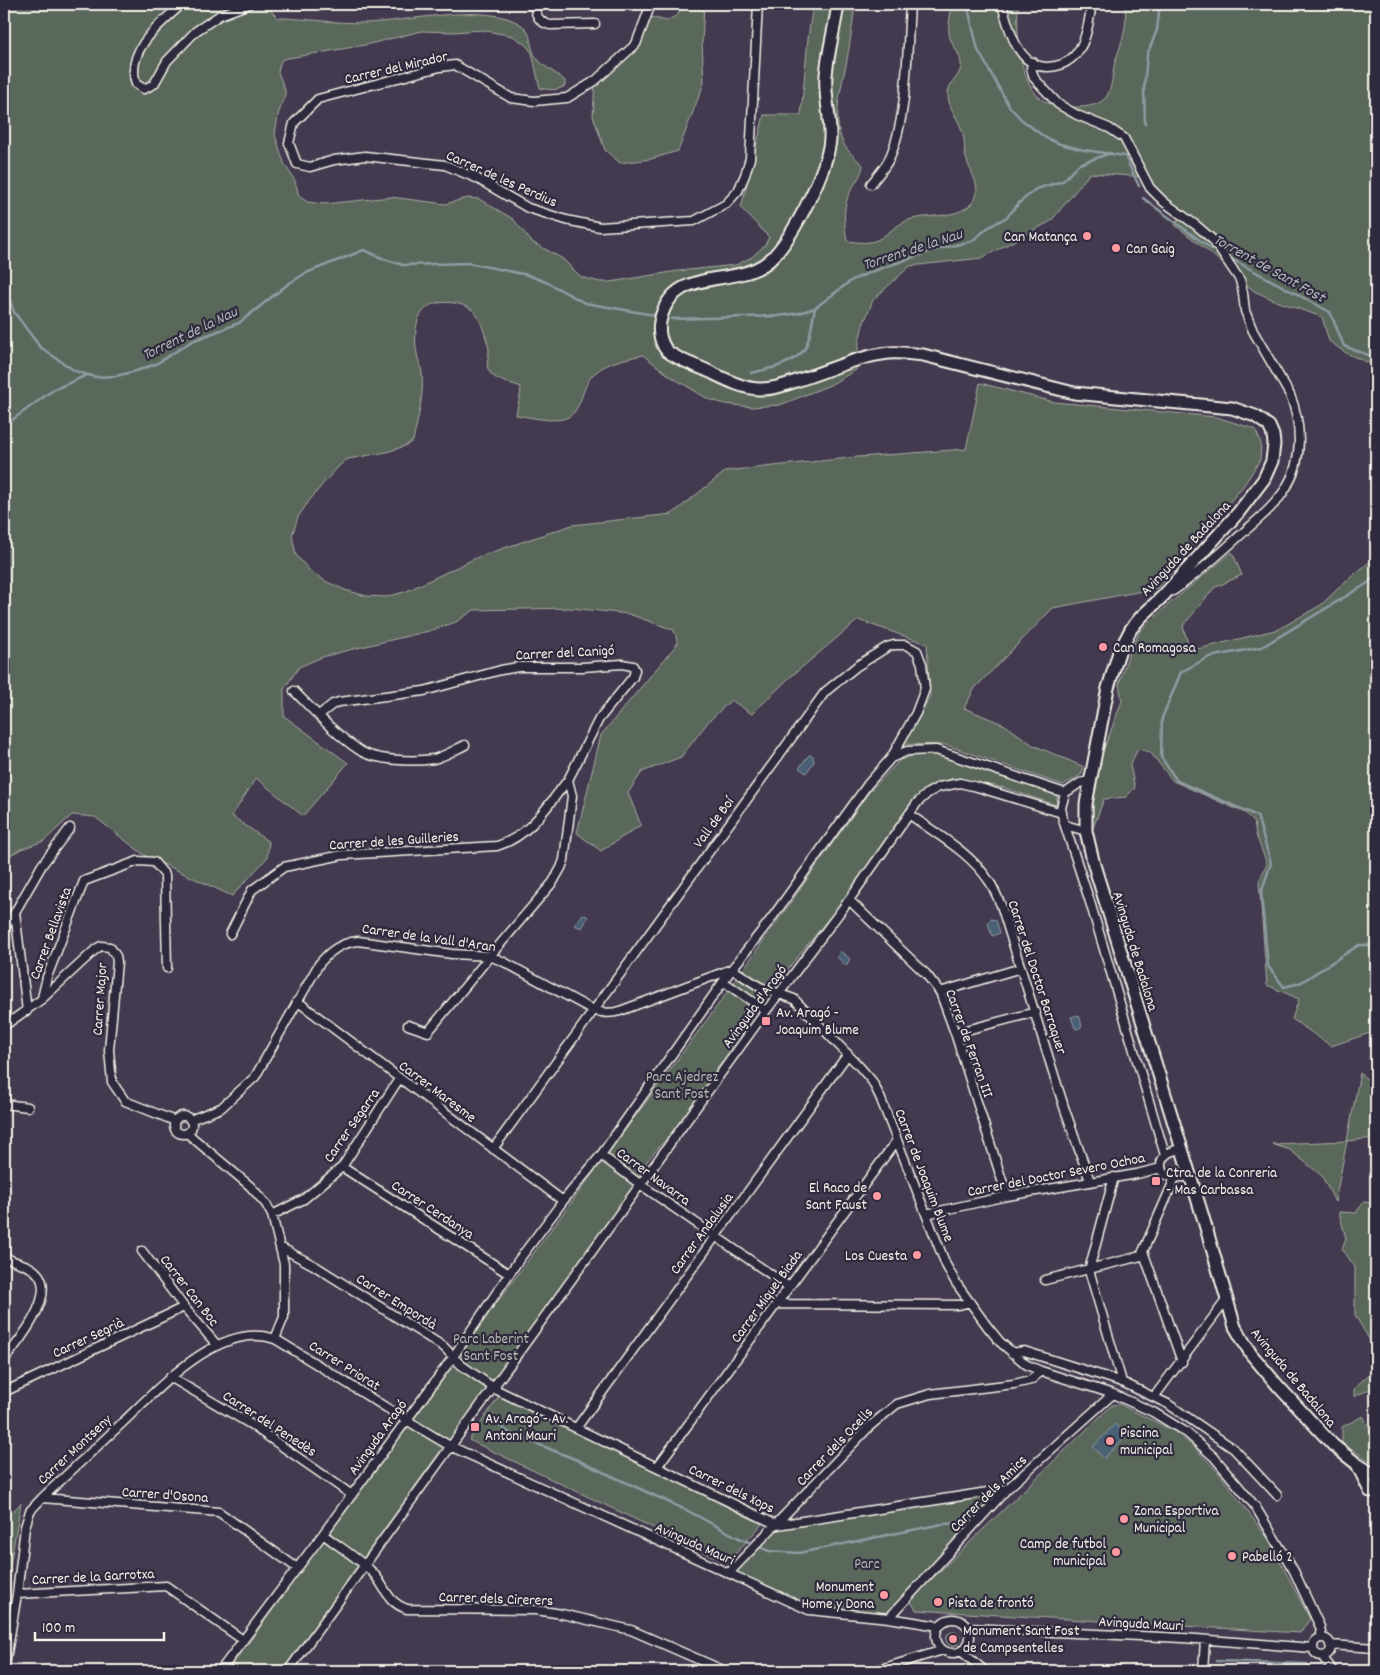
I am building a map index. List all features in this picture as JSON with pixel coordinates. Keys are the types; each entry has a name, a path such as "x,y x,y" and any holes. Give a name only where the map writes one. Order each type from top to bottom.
{"street":[{"path":"182,4 152,31 140,48 133,75 136,84 144,89 154,84 166,61 196,31 220,15 249,4"},
{"path":"534,4 539,20 544,23 595,24"},
{"name":"Carrer del Mirador","path":"297,164 289,143 294,123 318,99 440,68 455,65 511,98 534,101 567,98 595,81 636,44 651,4"},
{"name":"Carrer de les Perdius","path":"297,164 310,167 334,160 365,156 445,165 476,178 528,208 566,220 600,227 694,221 726,204 738,191 745,175 750,158 758,4"},
{"name":"Avinguda de Badalona","path":"838,4 826,76 830,140 824,169 789,235 772,257 766,263 745,272 687,285 673,294 667,302 659,323 661,338 668,351 678,358 724,379 756,389 780,386 880,354 905,353 922,355 1074,393 1232,408 1256,416 1269,426 1273,436 1274,454 1264,479 1238,513 1164,595 1140,618 1119,652 1108,688 1090,781 1085,812 1086,831 1094,865 1235,1327 1251,1354 1333,1446 1376,1476"},
{"path":"871,184 888,161 897,137 903,101 910,4"},
{"path":"1002,4 1013,41 1024,56 1046,67 1059,65 1077,54 1086,35 1092,4"},
{"path":"1033,62 1034,78 1058,104 1077,115 1108,128 1124,138 1150,188 1164,202 1213,240 1240,280 1244,293 1245,311 1252,332 1290,395 1297,416 1300,436 1294,466 1291,478 1279,498 1224,550 1177,588 1164,595"},
{"name":"Vall de Boí","path":"493,1150 825,692 857,666 887,647 906,645 917,651 920,656 925,689 916,713 891,758"},
{"name":"Carrer del Canigó","path":"319,715 333,704 339,702 424,691 518,667 583,667 622,664 633,666 635,670 633,677 599,719 568,780"},
{"path":"294,691 359,750 377,758 421,760 446,755 465,745"},
{"path":"453,1357 509,1274 563,1202 601,1156 732,969 868,784 891,758 907,751 936,750 1065,793"},
{"path":"408,1026 428,1032 553,882 562,868 564,860 572,796 568,780"},
{"name":"Carrer de les Guilleries","path":"230,934 252,890 284,867 342,855 483,848 508,842 525,832 568,780"},
{"path":"1090,781 1080,783 1065,793 1062,802 1062,813 1165,1155"},
{"name":"Avinguda d'Aragó","path":"450,1446 766,1011 849,900 909,814 928,793 944,786 960,783 1062,813"},
{"name":"Carrer del Doctor Barraquer","path":"909,814 965,854 989,880 1001,905 1036,1012 1064,1107 1090,1181"},
{"path":"1065,825 1086,831"},
{"path":"4,928 42,865 70,828"},
{"name":"Carrer Bellavista","path":"42,999 47,977 84,881 138,860 154,862 165,875 167,968"},
{"name":"Carrer de Ferran III","path":"849,900 926,974 940,992 1007,1196"},
{"path":"15,912 27,1011"},
{"name":"Carrer de la Vall d'Aran","path":"190,1120 221,1108 255,1077 319,964 329,952 346,942 358,941 452,954 490,956 602,1013 620,1012 732,969"},
{"name":"Carrer Major","path":"4,1026 42,999 96,949 101,946 110,947 116,956 117,962 109,1050 112,1082 125,1102 174,1121"},
{"path":"940,992 1021,968"},
{"name":"Carrer de Joaquim Blume","path":"732,969 760,987 794,999 872,1081 946,1265 987,1326 1012,1353 1027,1365 1114,1394 1152,1412 1187,1433 1214,1457 1255,1506 1289,1562 1320,1627 1322,1638"},
{"path":"699,981 724,982 766,1011"},
{"name":"Carrer Maresme","path":"297,1001 563,1202"},
{"path":"955,1034 1036,1012"},
{"name":"Carrer Andalusia","path":"577,1427 848,1054"},
{"name":"Carrer Segarra","path":"272,1215 304,1199 342,1167 399,1079"},
{"path":"4,1104 28,1107"},
{"path":"183,1116 190,1120 191,1127 187,1132 182,1134 176,1131 174,1121 178,1117 183,1116"},
{"path":"187,1132 250,1186 266,1204 272,1215 284,1264 284,1317 275,1339"},
{"name":"Carrer Miquel Biada","path":"657,1468 897,1140"},
{"name":"Carrer del Doctor Severo Ochoa","path":"1175,1178 1164,1174 1161,1168 1162,1160 1165,1155 1181,1149"},
{"name":"Carrer Navarra","path":"601,1156 789,1287"},
{"name":"Carrer Cerdanya","path":"342,1167 509,1274"},
{"name":"Carrer del Doctor Severo Ochoa","path":"926,1214 1007,1196 1161,1168"},
{"path":"1046,1280 1141,1256 1175,1178 1190,1176"},
{"path":"1114,1178 1089,1270 1122,1382"},
{"name":"Carrer Empordà","path":"280,1246 444,1347 461,1365 494,1386"},
{"name":"Carrer Can Boc","path":"142,1251 184,1307 217,1345"},
{"path":"1143,1251 1182,1362"},
{"path":"4,1256 8,1260 26,1265 38,1274 43,1285 38,1308 4,1360"},
{"path":"1154,1398 1227,1299"},
{"path":"778,1304 959,1305 970,1302"},
{"name":"Carrer Segrià","path":"4,1392 184,1307"},
{"name":"Carrer Montseny","path":"4,1671 17,1594 25,1527 30,1511 182,1367 217,1345 251,1334 264,1335 275,1339"},
{"name":"Carrer Priorat","path":"275,1339 344,1380 406,1421 450,1446"},
{"path":"1012,1353 1024,1351 1122,1382 1168,1404 1234,1449 1277,1495"},
{"name":"Avinguda Aragó","path":"220,1671 453,1357"},
{"name":"Carrer dels Ocells","path":"729,1573 870,1426 897,1404 930,1394 1014,1384 1031,1380 1041,1371"},
{"name":"Carrer del Penedès","path":"170,1377 250,1424 352,1495"},
{"name":"Carrer dels Xops","path":"494,1386 498,1390 777,1525 1007,1489"},
{"name":"Carrer dels Amics","path":"889,1618 1007,1489 1114,1394"},
{"path":"288,1671 450,1446"},
{"name":"Avinguda Mauri","path":"450,1446 809,1610 889,1618 939,1626"},
{"path":"1357,1464 1370,1491"},
{"name":"Carrer d'Osona","path":"42,1498 219,1512 297,1568"},
{"path":"323,1534 365,1566"},
{"name":"Carrer dels Cirerers","path":"365,1566 375,1575 390,1599 407,1609 536,1610 562,1614 631,1630 725,1671"},
{"name":"Carrer de la Garrotxa","path":"17,1594 166,1586 243,1640"},
{"path":"955,1619 964,1622 968,1628 970,1637 962,1652 953,1654 943,1650 936,1639 939,1626 946,1620 955,1619"},
{"name":"Avinguda Mauri","path":"968,1628 1205,1640 1313,1648"},
{"path":"1322,1656 1329,1652 1330,1645 1327,1640 1322,1638 1315,1641 1313,1648 1316,1654 1322,1656 1333,1671"},
{"path":"1203,1671 1205,1640"},
{"path":"1330,1645 1376,1648"},
{"path":"874,1671 943,1650"},
{"path":"962,1652 985,1671"}],"green space":[{"path":"4,4 272,4 271,11 278,18 353,23 468,14 508,18 526,29 536,57 565,81 565,86 552,90 540,88 532,53 526,45 513,36 481,30 453,32 422,31 365,45 283,59 278,72 285,95 278,115 275,135 284,163 295,181 299,196 307,202 325,204 391,197 445,204 468,198 479,199 513,219 532,242 563,259 581,277 600,282 610,282 678,271 736,265 752,257 765,245 769,237 741,208 764,115 801,115 813,4 855,4 838,106 838,117 841,138 845,146 863,165 846,202 845,228 847,241 870,242 877,240 909,220 958,212 965,209 975,198 977,192 975,180 965,154 964,138 948,97 949,89 961,66 960,58 949,34 952,4 1018,4 1019,46 1026,76 1032,89 1041,99 1053,105 1076,107 1097,104 1109,92 1124,32 1126,18 1124,4 1376,4 1376,366 1346,353 1329,341 1322,317 1254,291 1175,225 1180,216 1146,177 1090,173 1051,221 982,258 910,266 873,300 859,341 856,370 830,385 780,405 752,407 725,404 708,399 670,376 643,355 612,363 596,372 587,383 576,410 566,418 548,420 516,415 521,387 498,379 490,373 487,367 489,350 482,326 476,314 468,307 456,303 444,302 433,304 420,315 416,330 416,346 422,370 422,390 413,441 387,452 348,459 340,465 298,517 292,536 296,555 310,571 327,582 366,596 386,597 407,591 478,557 572,525 672,514 726,471 858,457 966,449 980,383 1054,402 1216,417 1255,429 1261,443 1260,460 1244,485 1158,588 1053,608 975,688 964,708 1005,725 1033,745 1084,767 1081,775 1063,785 946,745 904,744 930,696 927,644 858,620 788,679 752,714 731,700 708,722 681,757 642,772 628,793 641,825 601,851 577,833 601,735 678,643 674,630 629,614 571,608 474,610 456,622 433,630 322,657 299,667 284,689 284,716 348,763 303,816 256,778 232,816 269,842 267,858 232,896 144,855 95,817 72,815 44,841 21,849 4,859"},
{"path":"682,4 704,4 702,43 704,83 678,151 651,159 620,163 605,150 593,116 595,81 637,43 647,16 666,21 678,15"},
{"path":"1232,552 1242,575 1214,588 1183,626 1190,651 1279,629 1321,605 1347,580 1376,557 1376,1031 1331,1046 1292,1019 1299,999 1267,985 1259,881 1267,864 1256,835 1254,822 1245,813 1173,781 1150,752 1138,749 1130,765 1135,788 1126,797 1104,799 1091,833 1094,794 1102,754 1122,701 1119,684 1129,653 1140,631 1169,604"},
{"path":"920,754 938,754 1057,795 1056,805 1005,788 953,778 926,788 907,808 846,897 774,986 680,1123 647,1161 634,1186 475,1409 442,1449 282,1671 228,1671 440,1379 718,1005 869,792 900,760"},
{"path":"1360,1073 1376,1087 1376,1140 1375,1138 1347,1141"},
{"path":"1347,1141 1335,1202 1322,1176 1290,1150 1272,1144"},
{"path":"1376,1178 1376,1351 1355,1315 1355,1267 1342,1249 1346,1239 1339,1212 1356,1213 1363,1202 1373,1203"},
{"path":"1376,1368 1376,1386 1354,1397 1354,1388"},
{"path":"500,1395 762,1524 727,1563 469,1440"},
{"name":"Zona Esportiva Municipal","path":"1119,1404 1174,1431 1194,1447 1219,1473 1269,1540 1310,1619 1300,1633 916,1610 910,1600 1112,1405"},
{"path":"1363,1416 1374,1437 1376,1437 1376,1465 1342,1443 1342,1427"},
{"name":"Parc","path":"1007,1489 889,1618 809,1610 729,1573 777,1525"},
{"path":"21,1503 4,1600 4,1520"},
{"path":"953,1632 958,1634 960,1639 958,1644 953,1646 948,1644 946,1639 948,1634"}],"water":[{"path":"809,755 813,756 814,762 806,773 799,768"},
{"path":"583,914 588,917 582,928 574,925"},
{"path":"991,919 996,920 1000,933 992,936 988,923"},
{"path":"840,951 850,959 846,966 837,957"},
{"path":"1079,1015 1082,1026 1078,1029 1075,1028 1071,1017"},
{"name":"Piscina municipal","path":"1115,1424 1127,1435 1104,1458 1093,1447"}],"waterway":[{"path":"967,4 978,50 1009,106 1022,120 1046,138 1060,144 1084,150 1125,156 1139,186"},
{"path":"1145,124 1144,88 1147,55 1157,30 1160,4"},
{"name":"Torrent de la Nau","path":"672,319 778,316 799,313 815,308 852,280 931,251 972,241 989,227 1007,217 1020,202 1036,189 1063,181 1079,164 1111,153"},
{"name":"Torrent de Sant Fost","path":"1143,198 1219,253"},
{"name":"Torrent de la Nau","path":"4,269 7,293 14,312 40,347 75,371 95,377 116,376 156,364 192,341 239,323 288,284 306,273 364,250 403,265 468,263 528,275 548,283 585,303 654,315"},
{"name":"Torrent de Sant Fost","path":"1228,257 1330,312 1344,346 1376,358"},
{"path":"751,373 786,363 804,350 811,330 815,308"},
{"path":"4,426 53,390 87,375"},
{"name":"Torrent de Sant Fost","path":"1376,574 1368,583 1262,647 1209,657 1181,672 1162,718 1161,757 1177,781 1257,816 1271,863 1261,893 1268,966 1284,987 1300,983 1359,945 1376,945"},
{"name":"Torrent de Sant Fost","path":"1376,1214 1374,1226 1376,1258"},
{"path":"491,1420 510,1433 577,1460 769,1551 799,1553 942,1524 972,1523"},
{"path":"1216,1661 1307,1664 1313,1671"}],"place":[{"name":"Can Matança","path":"1087,236"},
{"name":"Can Gaig","path":"1116,248"},
{"name":"Can Romagosa","path":"1103,647"},
{"name":"Av. Aragó - Joaquim Blume","path":"766,1021"},
{"name":"Ctra. de la Conreria - Mas Carbassa","path":"1156,1181"},
{"name":"El Raco de Sant Faust","path":"877,1196"},
{"name":"Los Cuesta","path":"917,1255"},
{"name":"Av. Aragó - Av. Antoni Mauri","path":"475,1427"},
{"name":"Piscina municipal","path":"1110,1441"},
{"name":"Zona Esportiva Municipal","path":"1124,1519"},
{"name":"Camp de futbol municipal","path":"1116,1552"},
{"name":"Pabelló 2","path":"1232,1556"},
{"name":"Monument Home y Dona","path":"884,1595"},
{"name":"Pista de frontó","path":"938,1602"},
{"name":"Monument Sant Fost de Campsentelles","path":"953,1639"}],"park label":[{"name":"Parc Ajedrez Sant Fost","path":"682,1084"},
{"name":"Parc Laberint Sant Fost","path":"491,1346"}]}
